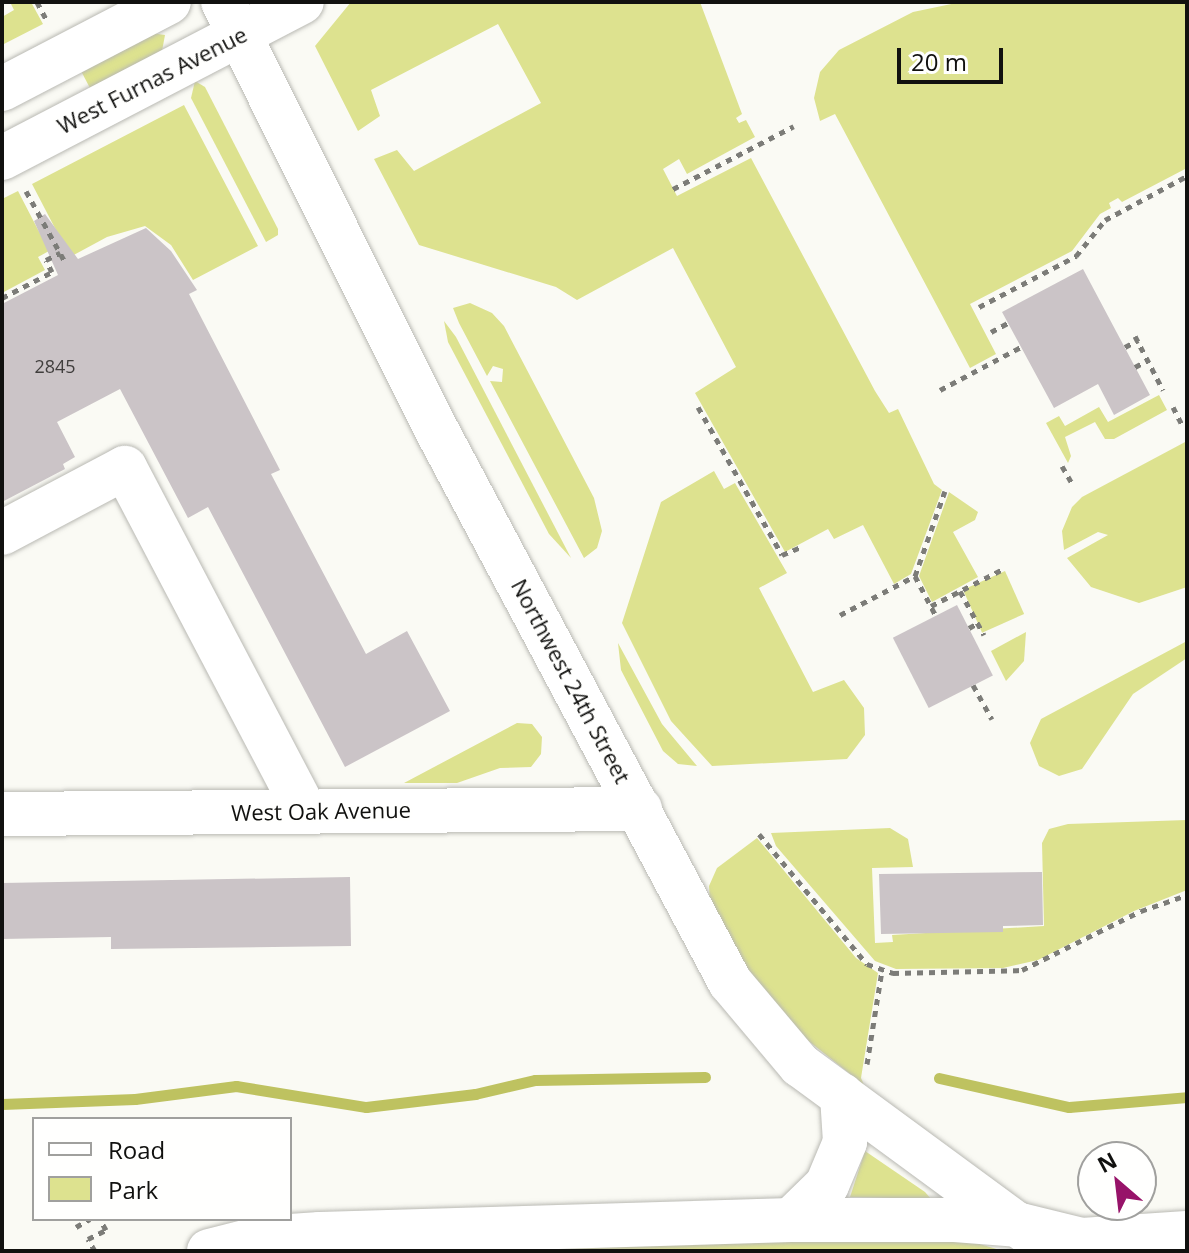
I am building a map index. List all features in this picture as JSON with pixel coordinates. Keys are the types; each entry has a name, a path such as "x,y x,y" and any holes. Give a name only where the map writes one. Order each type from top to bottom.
{"lane":[{"path":"2,89 169,2"},
{"name":"West Furnas Avenue","path":"8,161 229,19 302,2"},
{"name":"Northwest 24th Street","path":"229,19 435,427 730,982 800,1065 853,1086 1036,1238"},
{"path":"2,533 125,468 305,811"},
{"name":"West Oak Avenue","path":"2,814 640,809"},
{"path":"791,1220 827,1185 845,1142 853,1086"},
{"path":"209,1251 261,1238 320,1234 791,1220 955,1220 1036,1238 1082,1240 1187,1233"}],"path":[{"path":"37,2 49,25"},
{"path":"673,189 683,180 794,126"},
{"path":"8,161 65,262"},
{"path":"979,307 1076,256 1105,220 1187,176"},
{"path":"2,298 52,272 46,260 60,253"},
{"path":"991,332 1008,323"},
{"path":"1125,347 1136,338 1163,390"},
{"path":"940,390 1021,347"},
{"path":"1135,367 1148,360"},
{"path":"698,407 782,555 803,546"},
{"path":"1173,407 1182,425"},
{"path":"1062,466 1072,483"},
{"path":"840,615 915,576 945,491"},
{"path":"931,606 1003,569"},
{"path":"915,576 936,616"},
{"path":"960,591 984,635"},
{"path":"969,628 978,623"},
{"path":"973,685 992,719"},
{"path":"759,834 867,964 882,970 1022,970 1141,911 1187,895"},
{"path":"853,1086 882,970"},
{"path":"76,1227 86,1221"},
{"path":"95,1251 88,1239 106,1230 101,1221"}],"green space":[{"path":"10,2 31,2 43,24 2,45 2,17 14,10"},
{"path":"351,2 700,2 742,114 736,118 739,123 746,120 755,137 687,174 679,159 663,169 677,196 751,158 875,391 889,413 898,409 934,484 942,490 911,574 894,584 863,525 834,539 828,529 785,552 695,393 736,367 673,248 577,300 556,287 419,245 374,159 397,150 414,171 541,103 498,24 371,90 380,116 358,131 315,46"},
{"path":"961,2 1187,2 1187,168 1122,202 1118,198 1109,203 1111,208 1100,214 1072,251 970,304 996,354 970,368 835,114 820,121 814,98 820,72 839,50 913,12"},
{"path":"151,33 165,35 162,51 91,90 80,69"},
{"path":"195,81 205,87 278,229 278,235 266,242 191,98"},
{"path":"184,105 258,246 193,280 171,245 145,226 107,237 70,257 32,184"},
{"path":"18,191 49,251 38,257 45,270 2,293 2,199"},
{"path":"470,303 492,313 504,326 594,498 602,531 597,548 584,558 490,381 502,382 503,369 493,366 487,376 459,323 453,308"},
{"path":"444,321 456,337 571,558 549,534 448,342"},
{"path":"1159,395 1167,410 1114,439 1105,439 1095,422 1065,437 1071,456 1068,463 1046,423 1059,416 1065,426 1099,407 1108,422"},
{"path":"1187,441 1187,587 1139,603 1091,587 1067,558 1108,535 1098,532 1064,550 1062,531 1072,507 1082,497"},
{"path":"714,471 724,489 735,483 787,573 759,588 813,692 844,680 864,708 865,735 847,759 712,766 671,721 622,623 661,502"},
{"path":"949,492 978,512 975,520 953,532 978,577 932,602 919,576"},
{"path":"1005,571 1024,614 982,633 963,590"},
{"path":"1026,632 1024,661 1006,681 991,651"},
{"path":"1187,641 1187,658 1133,694 1082,769 1059,776 1039,766 1030,743 1041,719"},
{"path":"618,643 662,724 697,766 678,764 663,751 621,670"},
{"path":"517,723 532,724 542,737 541,754 531,767 500,768 457,783 404,783"},
{"path":"1187,820 1187,890 1134,911 1038,960 1003,968 896,969 875,961 776,846 771,833 890,828 908,839 913,867 872,868 875,943 893,942 892,935 1044,926 1042,843 1049,829 1068,824"},
{"path":"757,838 856,958 878,973 861,1078 864,1085 801,1035 749,972 710,904 709,886 717,868"},
{"path":"865,1151 925,1192 931,1199 850,1197"},
{"path":"851,1240 970,1241 1003,1251 325,1251"}],"building":[{"path":"45,214 78,259 146,228 171,251 197,290 189,294 280,470 271,474 366,654 407,631 450,711 345,767 208,507 188,518 120,389 57,422 75,457 63,464 65,469 2,502 2,304 58,275 34,221"},
{"path":"1083,269 1150,395 1114,415 1098,384 1054,408 1002,312"},
{"path":"957,605 993,675 929,708 893,638"},
{"path":"1042,872 1043,925 1003,926 1003,932 881,934 879,874"},
{"path":"350,877 351,946 111,949 111,937 2,939 2,883"}],"waterway":[{"path":"2,1104 135,1099 236,1086 366,1107 475,1094 535,1080 705,1077"},
{"path":"939,1078 1069,1107 1187,1097"}]}
